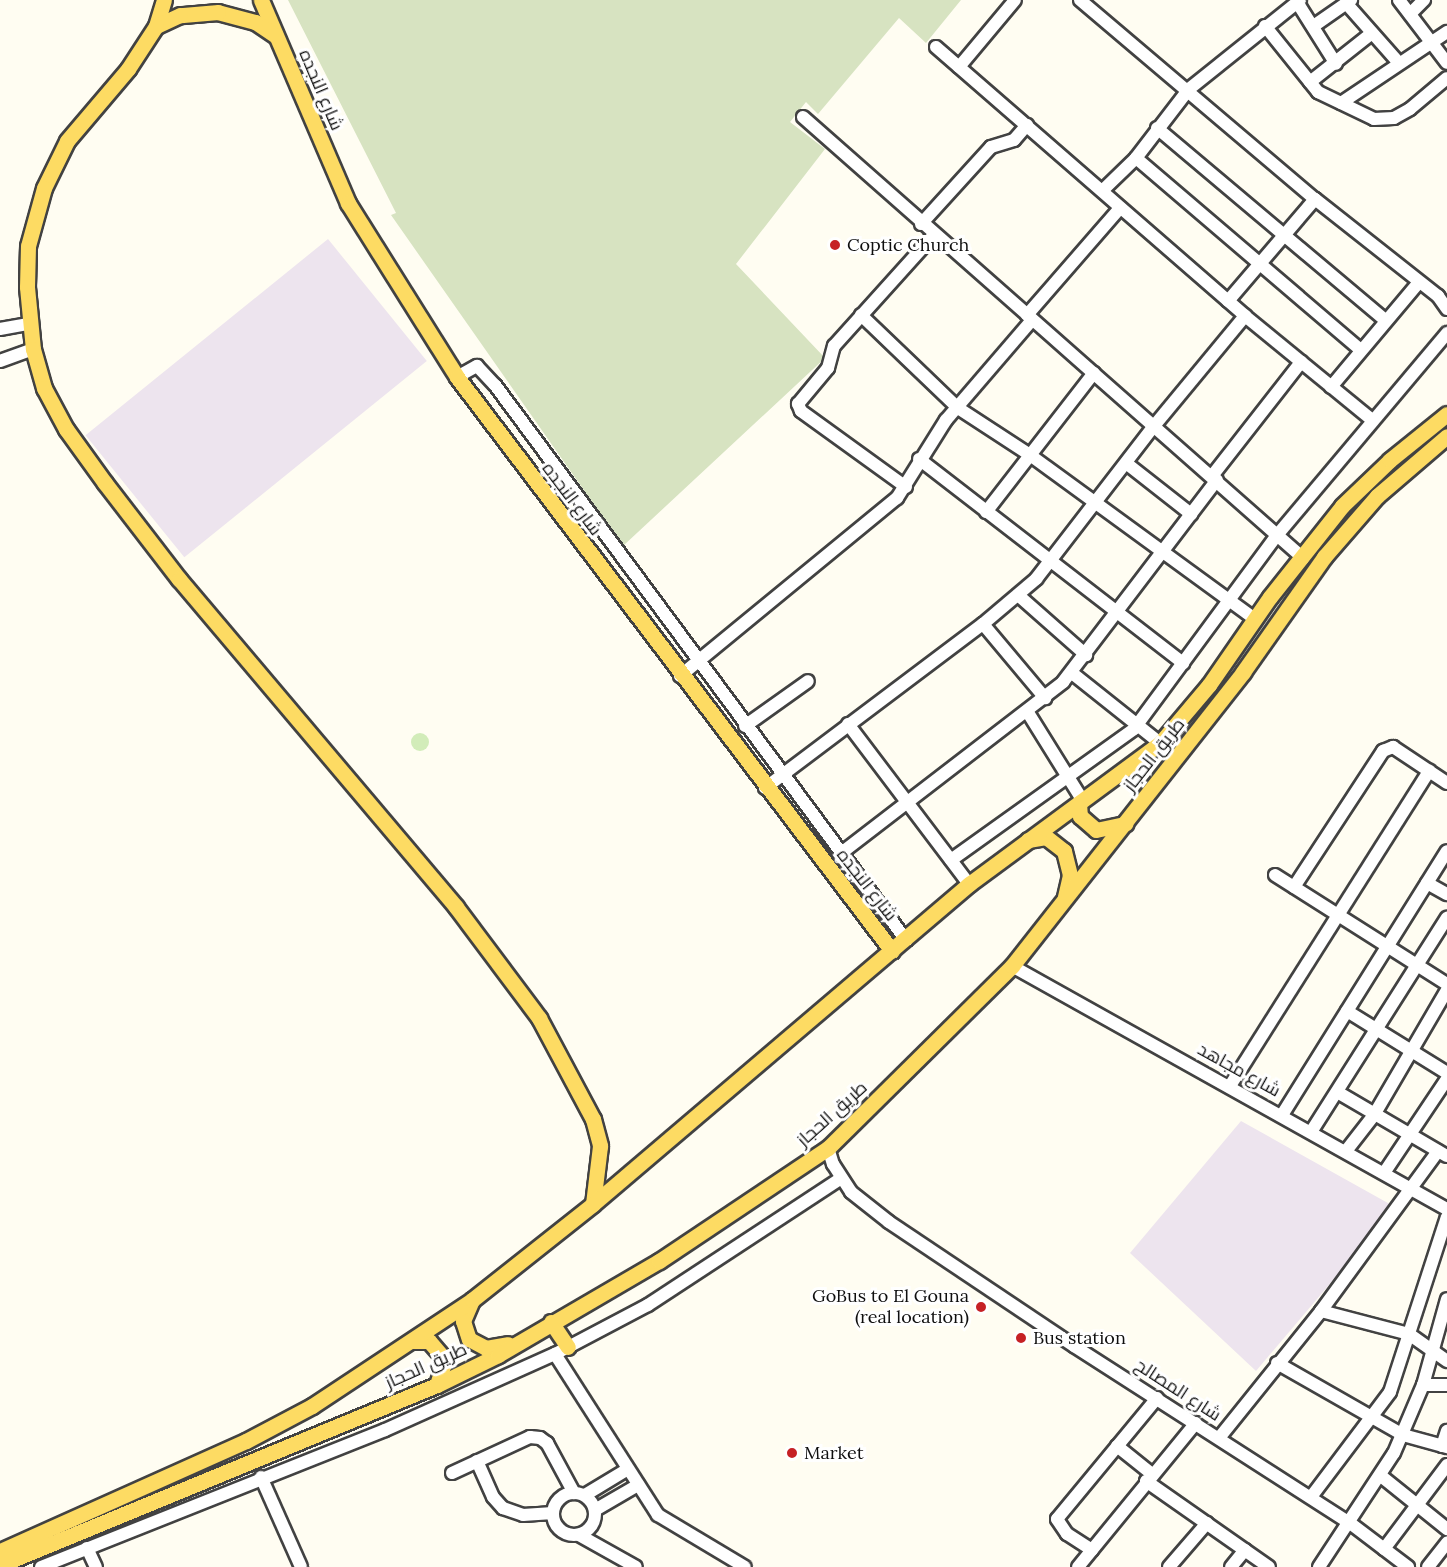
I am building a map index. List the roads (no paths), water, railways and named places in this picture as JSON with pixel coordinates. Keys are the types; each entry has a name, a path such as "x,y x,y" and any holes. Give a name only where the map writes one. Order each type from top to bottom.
{"main road":[{"path":"164,0 156,26 128,69 67,141 44,189 28,246 29,324 33,349 44,388 66,429 179,579 456,907 539,1018 593,1119 600,1146 593,1204"},
{"name":"شارع النجده","path":"261,0 348,203 457,377 680,676 892,951"},
{"path":"156,26 186,14 218,12 255,22 276,36"},
{"name":"طريق الحجاز","path":"0,1551 246,1441 312,1406 414,1341 472,1300 593,1204 906,940 969,884 1024,840 1081,802 1160,743 1209,685 1256,619 1351,498 1447,414"},
{"name":"طريق الحجاز","path":"0,1565 437,1385 520,1342 669,1255 828,1148 1012,966 1064,903 1243,672 1323,557 1377,496 1447,436"},
{"path":"1081,802 1080,816 1096,830 1125,824"},
{"path":"1024,840 1046,837 1064,851 1070,875 1064,903"},
{"path":"472,1300 464,1321 469,1339 486,1348 520,1342"},
{"path":"551,1322 562,1351"},
{"path":"414,1341 429,1341 442,1356 443,1366 437,1385"}],"street":[{"path":"959,67 1015,0"},
{"path":"1080,0 1189,89 1316,199 1419,282 1447,309"},
{"path":"1399,0 1447,63"},
{"path":"1410,14 1424,0"},
{"path":"1103,190 1136,158 1189,89 1299,1 1336,64"},
{"path":"1315,25 1348,2 1399,63"},
{"path":"1265,26 1324,96 1374,119 1394,118 1447,78"},
{"path":"1341,103 1447,32"},
{"path":"1310,82 1336,64 1372,33"},
{"path":"936,47 1245,316 1372,420"},
{"path":"802,117 1303,558"},
{"path":"921,224 992,147 1014,140 1027,125"},
{"path":"1157,128 1385,320"},
{"path":"1136,158 1360,349"},
{"path":"1228,301 1316,199"},
{"path":"680,676 893,502 906,487 918,459 1120,208"},
{"path":"906,487 798,406 828,368 832,348 934,235"},
{"path":"1331,387 1360,349 1419,282"},
{"path":"861,315 958,408 1030,454 1256,619"},
{"path":"765,788 983,624 1052,562 1154,426 1245,316"},
{"path":"0,329 29,324"},
{"path":"951,860 1068,778 1138,725 1278,534 1447,333"},
{"path":"0,361 33,349"},
{"path":"840,854 1044,698 1072,672 1164,551 1214,478 1301,362"},
{"path":"457,377 477,366 906,940"},
{"path":"986,512 1094,372"},
{"path":"918,459 1183,663"},
{"path":"1126,463 1191,514"},
{"path":"1018,594 1086,655"},
{"path":"983,624 1044,698"},
{"path":"1072,672 1160,743"},
{"path":"745,726 808,681"},
{"path":"1027,711 1081,802"},
{"path":"848,724 969,884"},
{"path":"1294,887 1383,751 1392,747 1447,783"},
{"path":"1230,1086 1429,771"},
{"path":"1282,1115 1447,851"},
{"path":"1275,875 1386,949 1447,984"},
{"path":"1427,883 1447,894"},
{"path":"1311,1132 1339,1093 1447,918"},
{"name":"شارع مجاهد","path":"1012,966 1446,1208"},
{"path":"1346,1151 1374,1115 1447,990"},
{"path":"1347,1011 1447,1074"},
{"path":"1384,1173 1447,1079"},
{"path":"1218,1438 1321,1311 1413,1189 1443,1154 1339,1093"},
{"name":"شارع المصالح","path":"828,1148 840,1179 889,1222 1350,1522 1408,1567"},
{"path":"41,1567 486,1387 562,1351 648,1305 840,1179"},
{"path":"1311,1497 1373,1418 1390,1392 1446,1208"},
{"path":"1318,1567 1381,1476 1403,1435 1423,1385 1447,1299"},
{"path":"1321,1311 1409,1334 1447,1362"},
{"path":"562,1351 628,1469 658,1515 746,1567"},
{"path":"1277,1363 1403,1435 1445,1447 1447,1431"},
{"path":"1423,1385 1447,1385"},
{"path":"1092,1550 1067,1534 1057,1519 1157,1398"},
{"path":"1078,1567 1149,1477 1196,1423"},
{"path":"452,1473 530,1437 540,1438 547,1443 580,1494 595,1509"},
{"path":"307,1439 315,1456"},
{"path":"1117,1446 1149,1477 1207,1523 1269,1567"},
{"path":"477,1461 493,1497 503,1508 523,1515 553,1513"},
{"path":"1384,1549 1418,1505 1443,1479 1447,1465"},
{"path":"628,1469 580,1494 560,1499 553,1513 559,1528 579,1535 636,1567"},
{"path":"1381,1476 1447,1529"},
{"path":"261,1477 301,1567"},
{"path":"595,1509 638,1485"},
{"path":"579,1535 592,1525 595,1509"},
{"path":"1168,1567 1207,1523"},
{"path":"1428,1567 1447,1543"},
{"path":"87,1548 96,1567"},
{"path":"1232,1567 1245,1550"}],"place":[{"name":"Coptic Church","path":"835,245"},
{"name":"GoBus to El Gouna (real location)","path":"981,1307"},
{"name":"Bus station","path":"1021,1338"},
{"name":"Market","path":"792,1453"}]}
